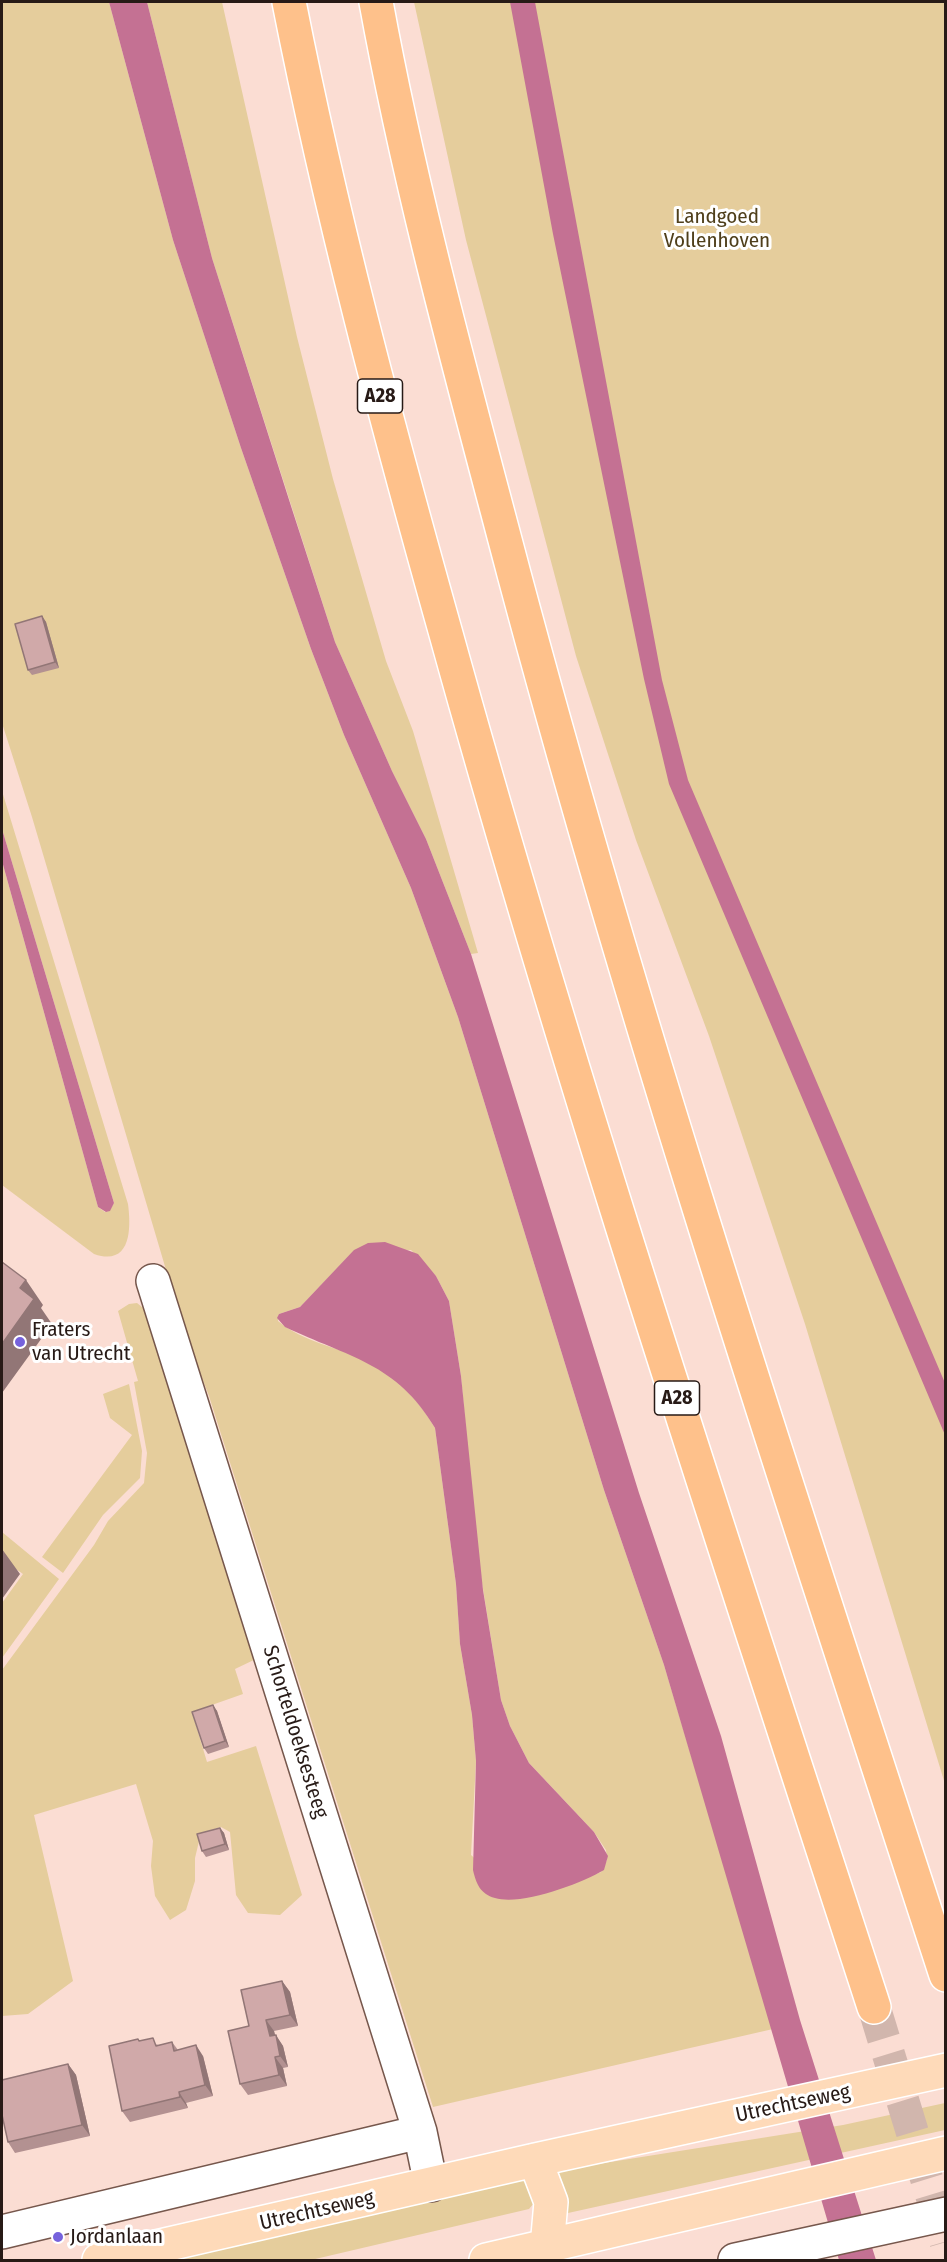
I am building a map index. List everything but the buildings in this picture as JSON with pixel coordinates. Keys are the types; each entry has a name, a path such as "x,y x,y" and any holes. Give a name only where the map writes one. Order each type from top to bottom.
{"highway":[{"name":"A28","path":"289,2 307,92 376,384 488,786 636,1271 874,2007"},
{"path":"376,2 388,70 456,357 568,774 709,1246 945,1975"}],"main road":[{"name":"Utrechtseweg","path":"99,2260 535,2160 945,2070"},
{"path":"486,2260 945,2153"},
{"path":"535,2160 551,2202 547,2247"}],"street":[{"name":"Schorteldoeksesteeg","path":"153,1281 420,2132 431,2185"},
{"path":"2,2232 420,2132"},
{"path":"735,2260 945,2214"}],"green space":[{"path":"2,2 109,2 173,240 241,448 311,649 344,735 411,888 458,1017 604,1490 664,1665 773,2029 433,2107 209,1396 185,1334 2,723","holes":["411,1250 436,1276 449,1301 461,1376 477,1552 501,1700 510,1726 529,1763 594,1832 606,1850 607,1860 601,1872 552,1891 520,1898 471,1855 476,1761 435,1428 414,1398 378,1367 298,1334 278,1321 279,1314 300,1307 350,1255"]},
{"path":"147,2 222,2 297,337 333,479 386,661 413,731 478,953 471,954 426,839 392,771 335,642 212,258"},
{"name":"Landgoed Vollenhoven","path":"414,2 945,2 945,1784 805,1324 709,1036 636,840 576,656 466,240"},
{"path":"2,791 128,1204 129,1233 122,1250 116,1255 106,1257 94,1254 2,1185 2,861 98,1207 105,1212 109,1211 114,1203 2,829"},
{"path":"137,1303 147,1311 258,1658 235,1669 243,1694 192,1712 207,1762 256,1746 302,1895 280,1915 248,1913 236,1895 230,1832 221,1827 201,1833 195,1858 195,1881 186,1910 170,1920 155,1896 151,1866 153,1841 136,1784 34,1815 73,1981 28,2014 2,2016 2,1670 94,1545 108,1521 144,1483 147,1453 134,1382 138,1381 118,1311 129,1304"},
{"path":"129,1384 142,1451 140,1478 103,1515 63,1573 42,1557 132,1435 110,1418 103,1394"},
{"path":"2,1532 59,1579 2,1658 2,1603 23,1574 2,1559"},
{"path":"945,2103 945,2130 559,2215 564,2195 560,2181 556,2177 560,2170 843,2125"},
{"path":"523,2180 533,2186 534,2203 529,2209 311,2260 161,2260"}],"shaded area":[{"path":"109,2 147,2 212,258 335,642 392,771 426,839 471,954 639,1493 721,1736 800,2020 876,2260 839,2260 664,1665 604,1490 458,1017 411,888 344,735 311,649 241,448 173,240"},
{"path":"510,2 535,2 662,680 688,780 945,1383 945,1435 669,784 644,679 553,234"},
{"path":"2,829 114,1203 110,1211 106,1212 98,1207 2,861"},
{"path":"385,1242 418,1254 436,1276 449,1301 461,1376 483,1590 501,1700 510,1726 529,1763 594,1832 608,1856 604,1870 566,1887 535,1896 506,1900 490,1896 480,1887 473,1870 476,1761 435,1428 420,1406 387,1375 350,1355 285,1327 277,1318 279,1314 300,1307 354,1250 368,1243"}],"tunnel":[{"path":"874,2007 946,2242"}],"place":[{"name":"Fraters van Utrecht","path":"20,1342"},
{"name":"Jordanlaan","path":"58,2237"}]}
